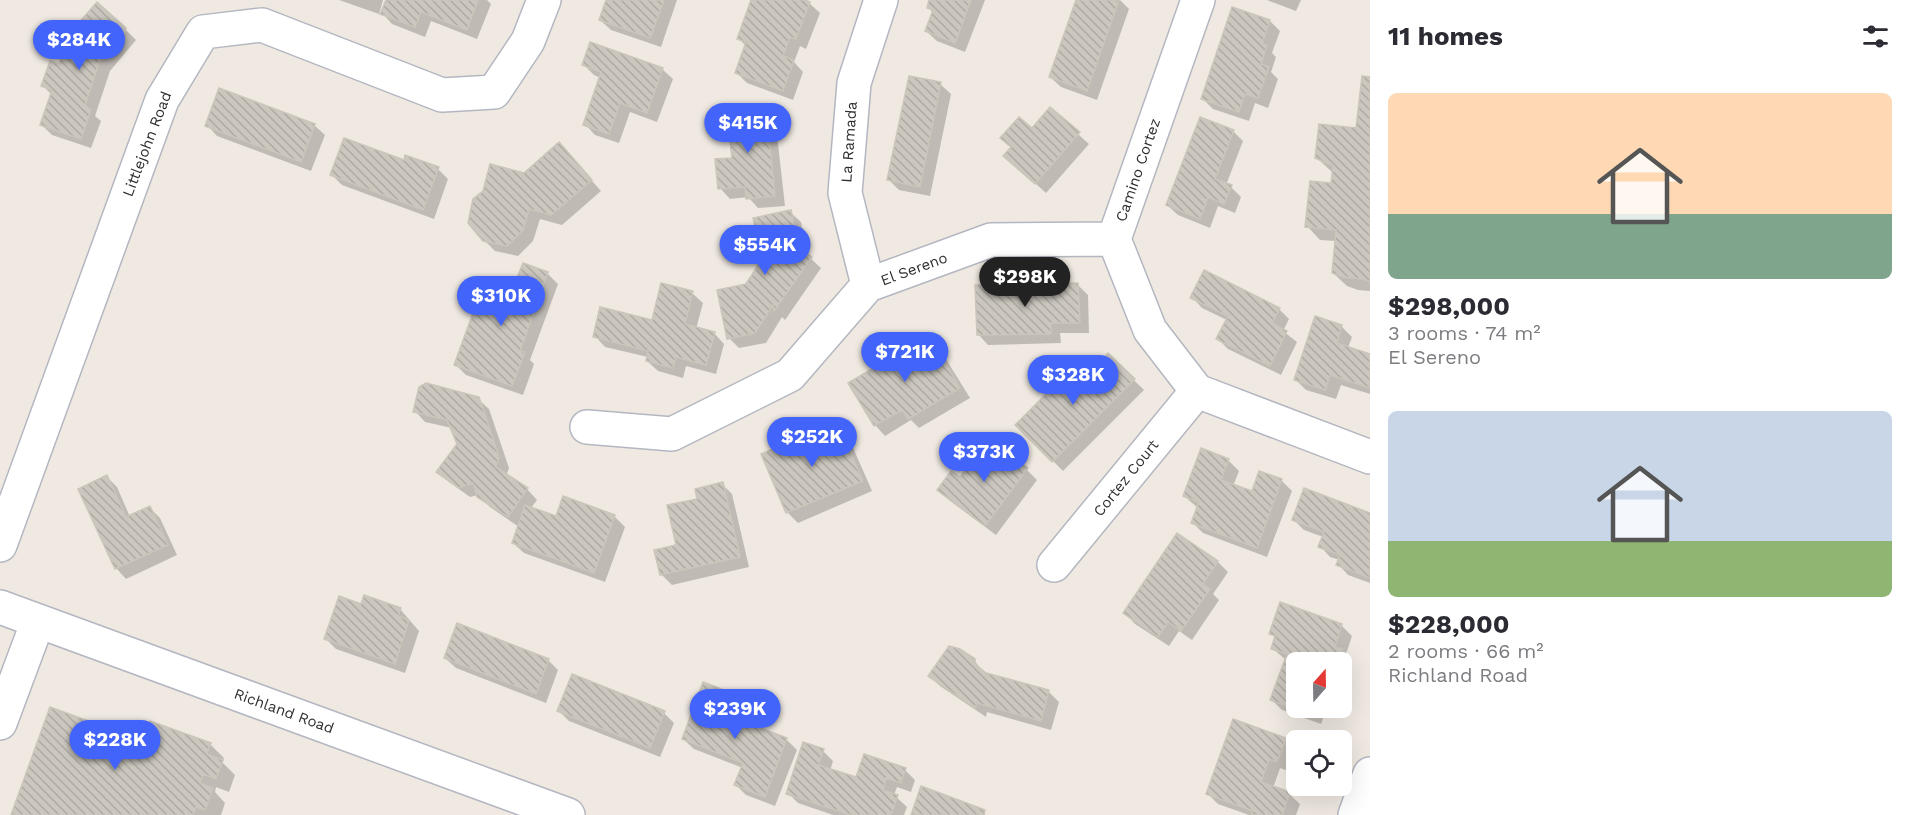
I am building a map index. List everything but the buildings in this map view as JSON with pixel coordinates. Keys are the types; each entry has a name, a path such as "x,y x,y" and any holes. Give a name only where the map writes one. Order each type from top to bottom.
{"street":[{"name":"Littlejohn Road","path":"0,545 162,100 203,32 262,25 442,94 494,92 528,41 544,0"},
{"name":"La Ramada","path":"868,285 845,193 854,83 881,0"},
{"name":"Camino Cortez","path":"1197,391 1150,330 1114,239 1198,0"},
{"name":"El Sereno","path":"587,427 672,435 790,375 868,285 991,240 1114,239"},
{"path":"1197,391 1370,457"},
{"name":"Cortez Court","path":"1054,565 1197,391"},
{"name":"Richland Road","path":"0,607 568,815"},
{"path":"0,723 38,621"},
{"path":"1355,815 1370,774"}]}
